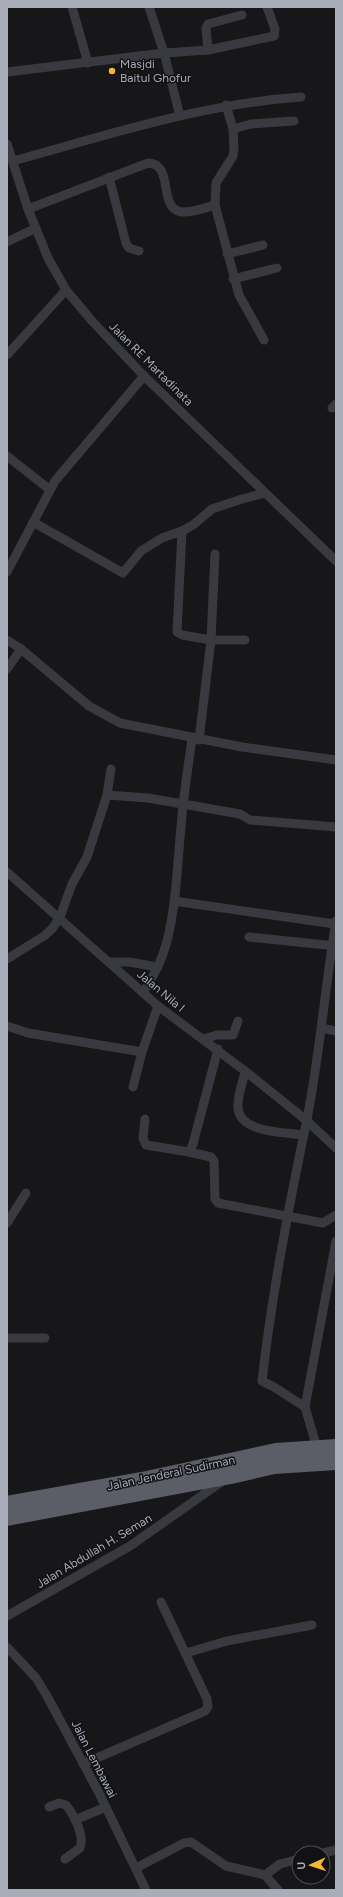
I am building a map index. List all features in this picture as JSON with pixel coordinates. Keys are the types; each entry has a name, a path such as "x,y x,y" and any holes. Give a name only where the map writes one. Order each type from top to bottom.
{"highway":[{"name":"Jalan Jenderal Sudirman","path":"7,1504 271,1459 317,1448 336,1447"},
{"name":"Jalan Jenderal Sudirman","path":"7,1518 231,1476 271,1459 336,1462"}],"street":[{"path":"72,7 88,63"},
{"path":"149,7 164,53 180,116"},
{"path":"7,72 164,53 208,50 274,36 275,29 267,7"},
{"path":"208,50 206,28 208,24 242,15"},
{"path":"12,161 226,105 261,100 301,97"},
{"path":"226,105 233,129 233,156 216,183 215,205 233,279 245,309 264,340"},
{"path":"233,129 251,124 294,120"},
{"name":"Jalan RE Martadinata","path":"7,145 28,209 48,258 66,290 144,376 336,560"},
{"path":"28,209 148,163 155,163 160,167 172,207 177,210 188,211 215,205"},
{"path":"109,177 126,243 130,248 139,251"},
{"path":"7,242 36,228"},
{"path":"227,254 263,245"},
{"path":"233,279 277,268"},
{"path":"7,355 66,290"},
{"path":"7,572 49,489 63,469 100,430 144,376"},
{"path":"7,456 49,489"},
{"path":"32,522 123,573 141,551 162,538 181,536 220,506 269,497"},
{"path":"181,536 178,632 182,635 211,640 245,640"},
{"path":"143,992 158,967 163,953 174,901 183,804 196,739 211,640 215,554"},
{"path":"7,640 22,649 83,701 120,723 240,747 336,760"},
{"path":"7,669 22,649"},
{"path":"7,958 44,936 52,929 60,918 72,884 87,857 107,795 111,769"},
{"path":"107,795 148,798 183,804 234,813 250,820 336,827"},
{"name":"Jalan Nila I","path":"7,872 158,1006 245,1070 309,1122 336,1148"},
{"path":"174,901 336,924"},
{"path":"305,1407 262,1381 291,1217 302,1135 309,1122 328,1030 325,989 335,945 336,921"},
{"path":"248,937 335,945"},
{"path":"109,962 129,962 158,967"},
{"path":"133,1087 142,1052 158,1006"},
{"path":"203,1039 217,1035 233,1035 238,1021"},
{"path":"7,1026 28,1033 142,1052"},
{"path":"189,1152 193,1144 218,1049"},
{"path":"245,1070 238,1107 244,1121 258,1128 302,1135"},
{"path":"145,1119 143,1138 146,1145 211,1157 214,1161 215,1199 218,1203 323,1223 336,1215"},
{"path":"7,1223 26,1193"},
{"path":"317,1448 305,1407 336,1240"},
{"path":"7,1338 45,1338"},
{"name":"Jalan Abdullah H. Seman","path":"7,1616 130,1546 231,1476"},
{"path":"83,1764 205,1711 208,1707 207,1699 161,1602"},
{"path":"186,1653 227,1642 312,1625"},
{"name":"Jalan Lembawai","path":"7,1647 36,1678 106,1807 146,1890"},
{"path":"49,1807 63,1803 69,1808 75,1820 82,1844 78,1851 66,1859"},
{"path":"75,1820 106,1807"},
{"path":"136,1868 188,1841 196,1844 226,1866 265,1875 278,1890"},
{"path":"265,1875 280,1864 291,1861"}],"place":[{"name":"Masjdi Baitul Ghofur","path":"112,71"}]}
